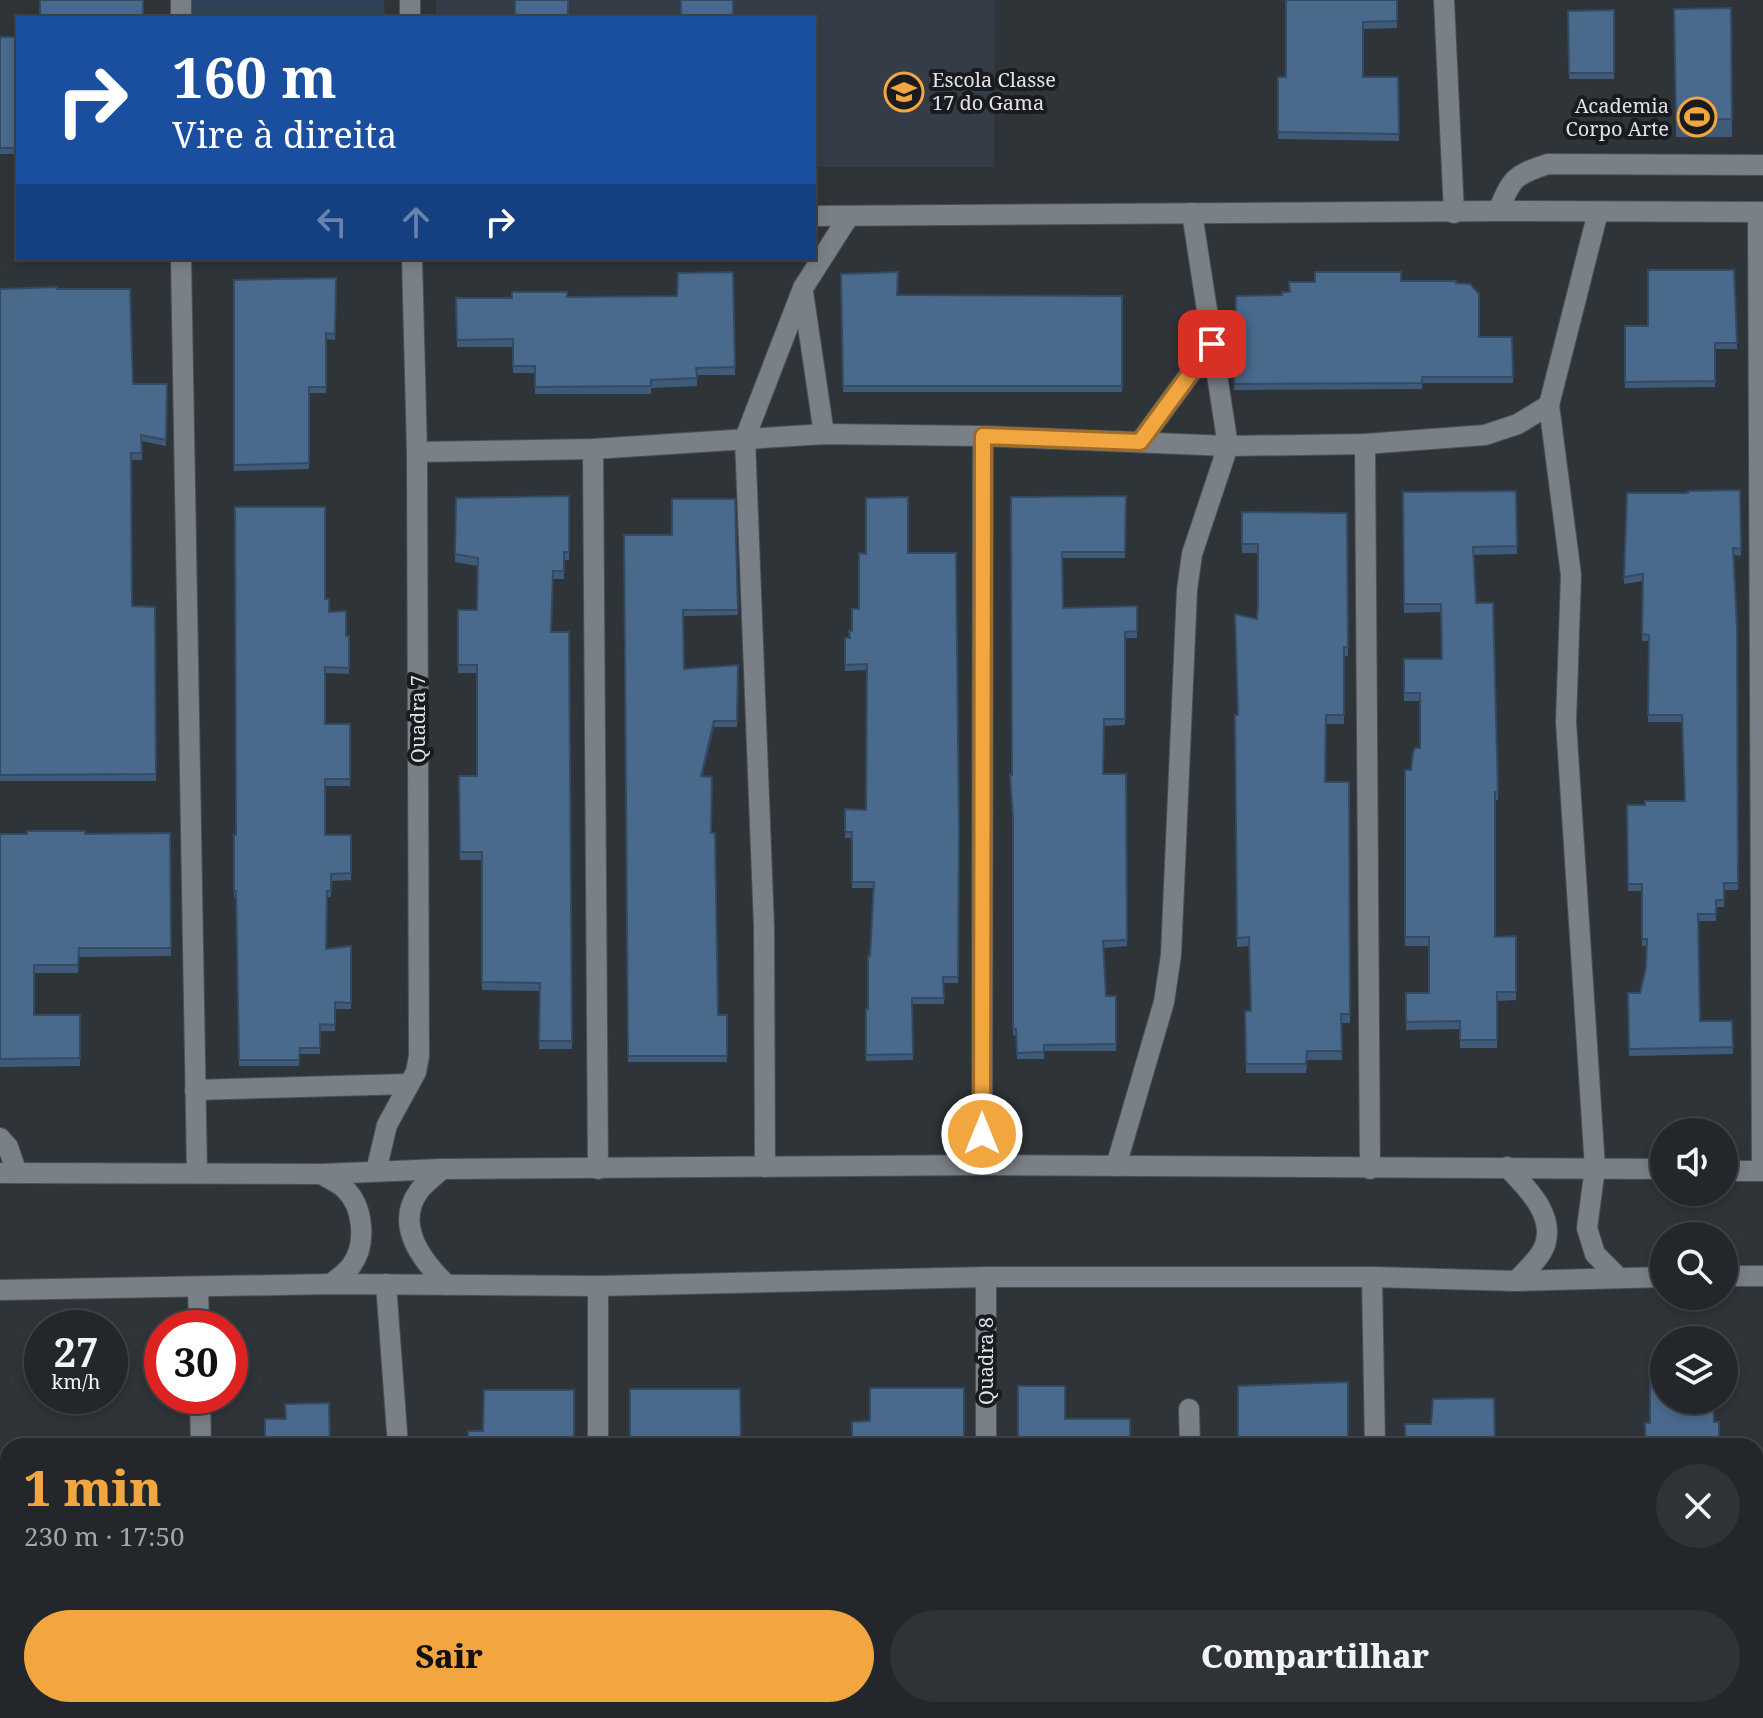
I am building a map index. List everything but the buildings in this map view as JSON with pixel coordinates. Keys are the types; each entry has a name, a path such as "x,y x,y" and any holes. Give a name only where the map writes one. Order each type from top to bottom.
{"street":[{"path":"1444,0 1454,213"},
{"path":"1498,211 1510,184 1523,172 1548,164 1763,165"},
{"path":"1598,212 1549,405 1571,575 1566,722 1595,1168 1587,1228 1595,1254 1618,1277"},
{"path":"816,216 1760,212 1763,1171 1738,1171"},
{"path":"1116,1166 1164,1002 1171,955 1187,590 1192,554 1228,446 1192,213"},
{"path":"765,1167 764,927 745,438 803,288 849,216"},
{"path":"181,260 197,1173"},
{"name":"Quadra 7","path":"376,1171 387,1125 416,1072 419,1056 417,452 412,260"},
{"path":"803,288 824,434"},
{"path":"1140,442 1212,344"},
{"path":"417,452 593,449 824,434 983,436 1228,446 1365,444 1485,435 1518,424 1549,405"},
{"path":"982,1165 983,436"},
{"path":"1365,444 1370,1169"},
{"path":"593,449 598,1169"},
{"path":"195,1090 408,1084"},
{"path":"0,1138 8,1147 8,1173 322,1174 442,1169 982,1165 1650,1169"},
{"path":"1507,1167 1534,1196 1544,1218 1546,1243 1537,1259 1516,1281"},
{"path":"442,1169 420,1189 408,1215 416,1247 427,1265 447,1285"},
{"path":"322,1174 345,1189 355,1202 360,1221 361,1241 357,1256 331,1284"},
{"path":"1738,1276 1763,1276"},
{"path":"0,1290 331,1284 598,1286 986,1277 1372,1277 1516,1281 1650,1277"},
{"name":"Quadra 8","path":"986,1277 986,1438"},
{"path":"1372,1277 1375,1438"},
{"path":"386,1284 397,1438"},
{"path":"598,1286 598,1438"},
{"path":"198,1288 199,1310"},
{"path":"1189,1409 1190,1438"},
{"path":"200,1414 201,1438"}],"shaded area":[{"path":"191,0 384,0 385,16 191,16"},
{"name":"Escola Classe 17 do Gama","path":"436,0 995,0 994,167 816,167 816,16 436,16"}],"place":[{"name":"Escola Classe 17 do Gama","path":"904,92"},
{"name":"Academia Corpo Arte","path":"1697,117"}],"route":[{"path":"982,1134 983,436 1140,442 1212,344"}]}
